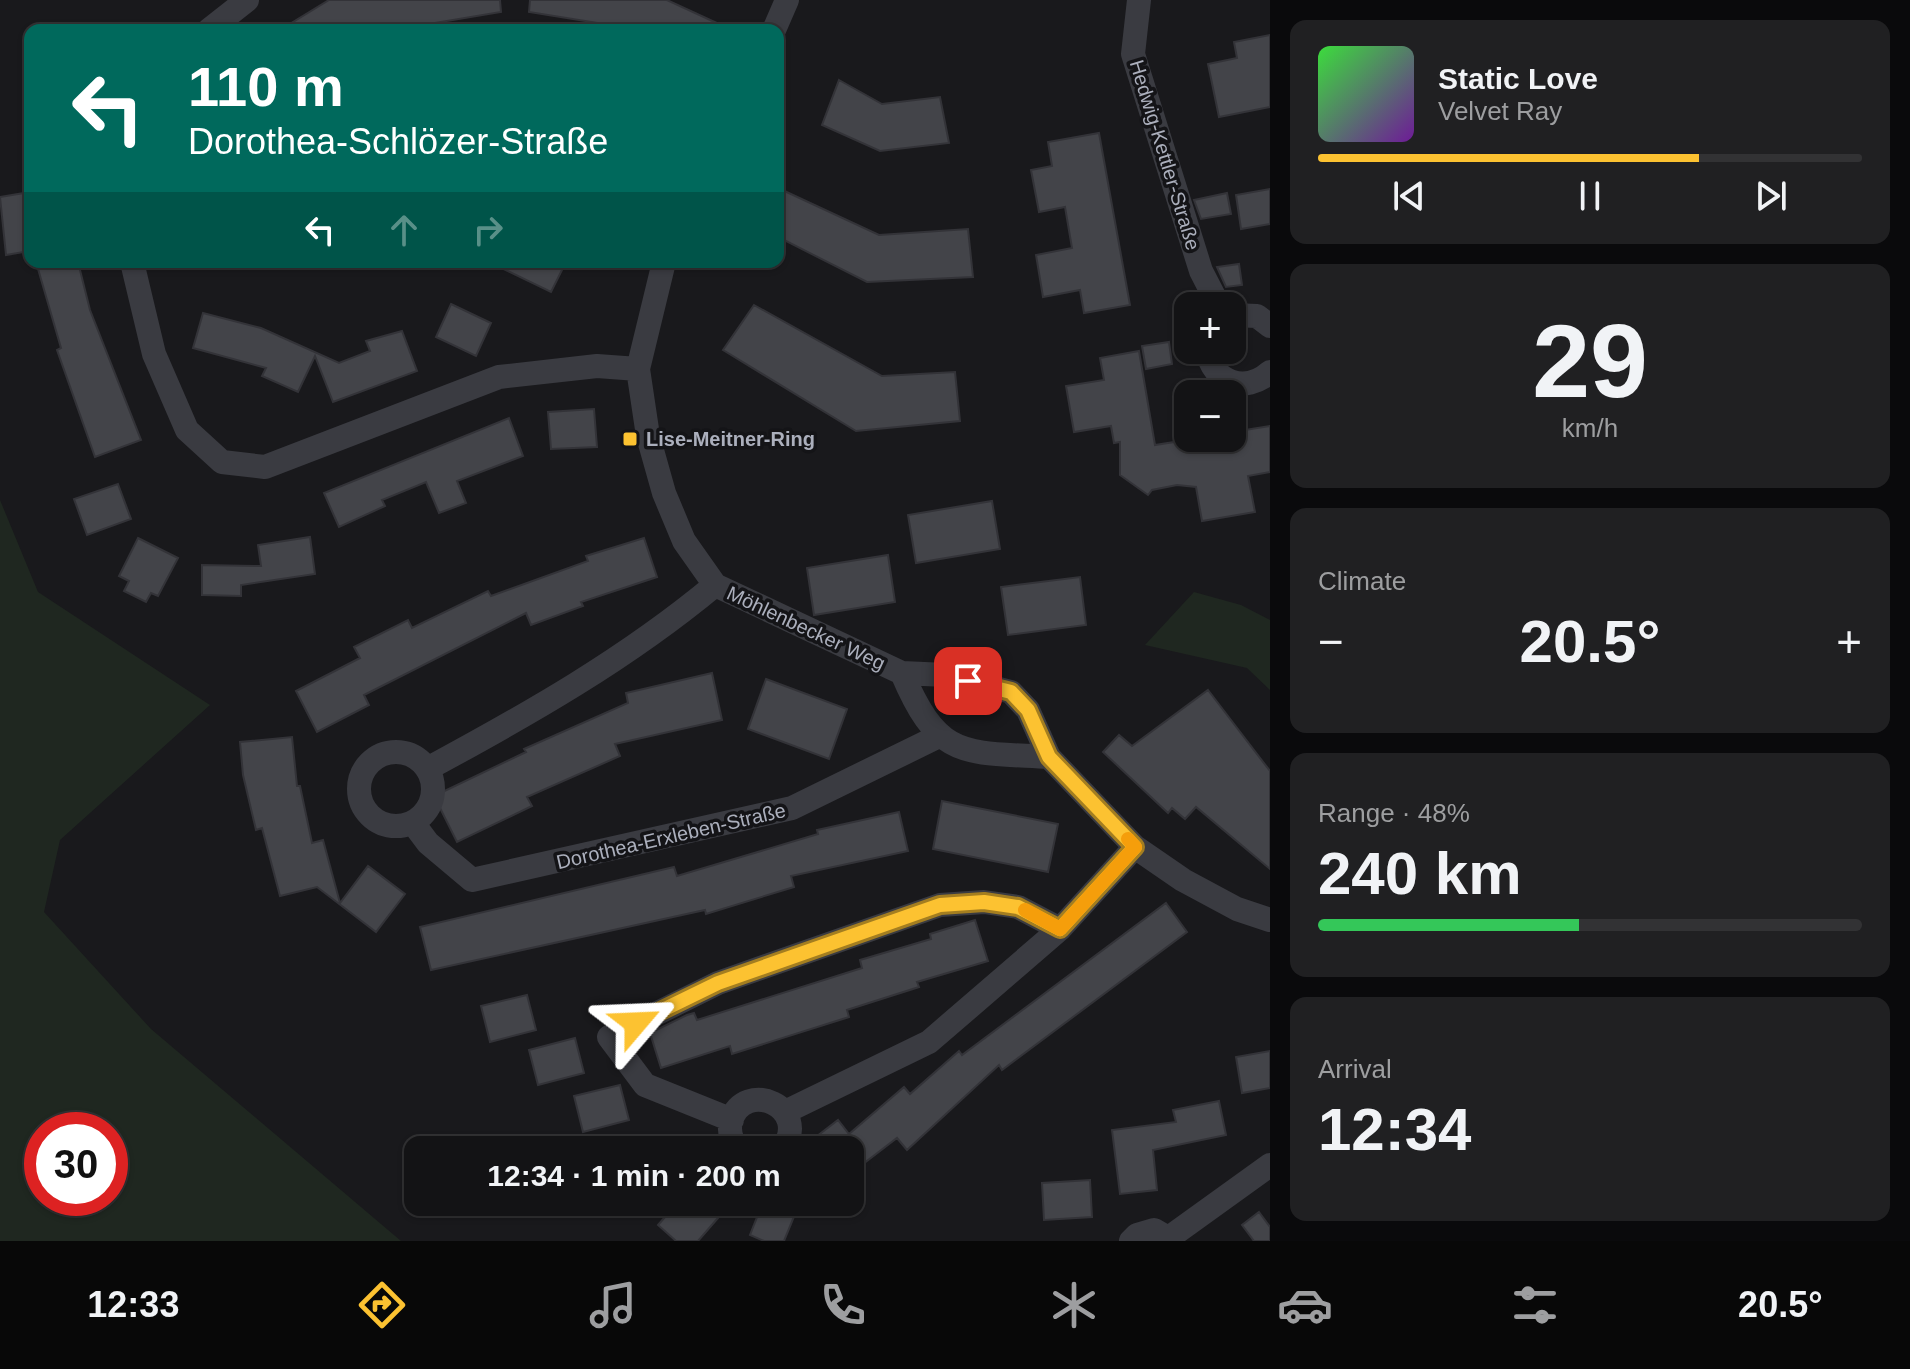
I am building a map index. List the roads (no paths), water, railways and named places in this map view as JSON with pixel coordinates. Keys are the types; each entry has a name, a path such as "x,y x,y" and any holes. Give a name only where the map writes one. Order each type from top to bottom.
{"street":[{"path":"217,24 247,0"},
{"path":"777,24 787,0"},
{"name":"Hedwig-Kettler-Straße","path":"1139,0 1133,54 1201,271 1212,292"},
{"path":"133,268 154,354 187,430 222,462 265,467 499,377 597,366 638,369"},
{"name":"Möhlenbecker Weg","path":"663,268 638,369 648,436 664,493 684,541 715,585 902,673 946,675 1011,692 1028,710 1049,757 1135,847 1183,880 1237,909 1270,920"},
{"path":"1246,313 1270,326"},
{"path":"1213,364 1216,372 1237,384 1261,380 1270,372"},
{"path":"427,769 528,715 614,662 715,585"},
{"name":"Möhlenbecker Weg","path":"902,673 918,712 937,737"},
{"path":"937,737 961,747 993,753 1049,757"},
{"name":"Dorothea-Erxleben-Straße","path":"413,823 428,843 472,880 792,808 937,737"},
{"path":"388,753 412,755 427,769 433,794 430,806 413,823 389,826 377,822 361,802 361,777 377,757 388,753"},
{"path":"785,1112 929,1042 1060,929 1135,847"},
{"path":"732,1120 645,1085 609,1037 718,983 940,905 984,902 1018,907 1060,929"},
{"path":"731,1136 736,1111 751,1101 770,1101 785,1112 788,1136"},
{"path":"1131,1241 1137,1235 1154,1230 1171,1239 1270,1165"}],"place":[{"name":"Lise-Meitner-Ring","path":"630,439"}]}
